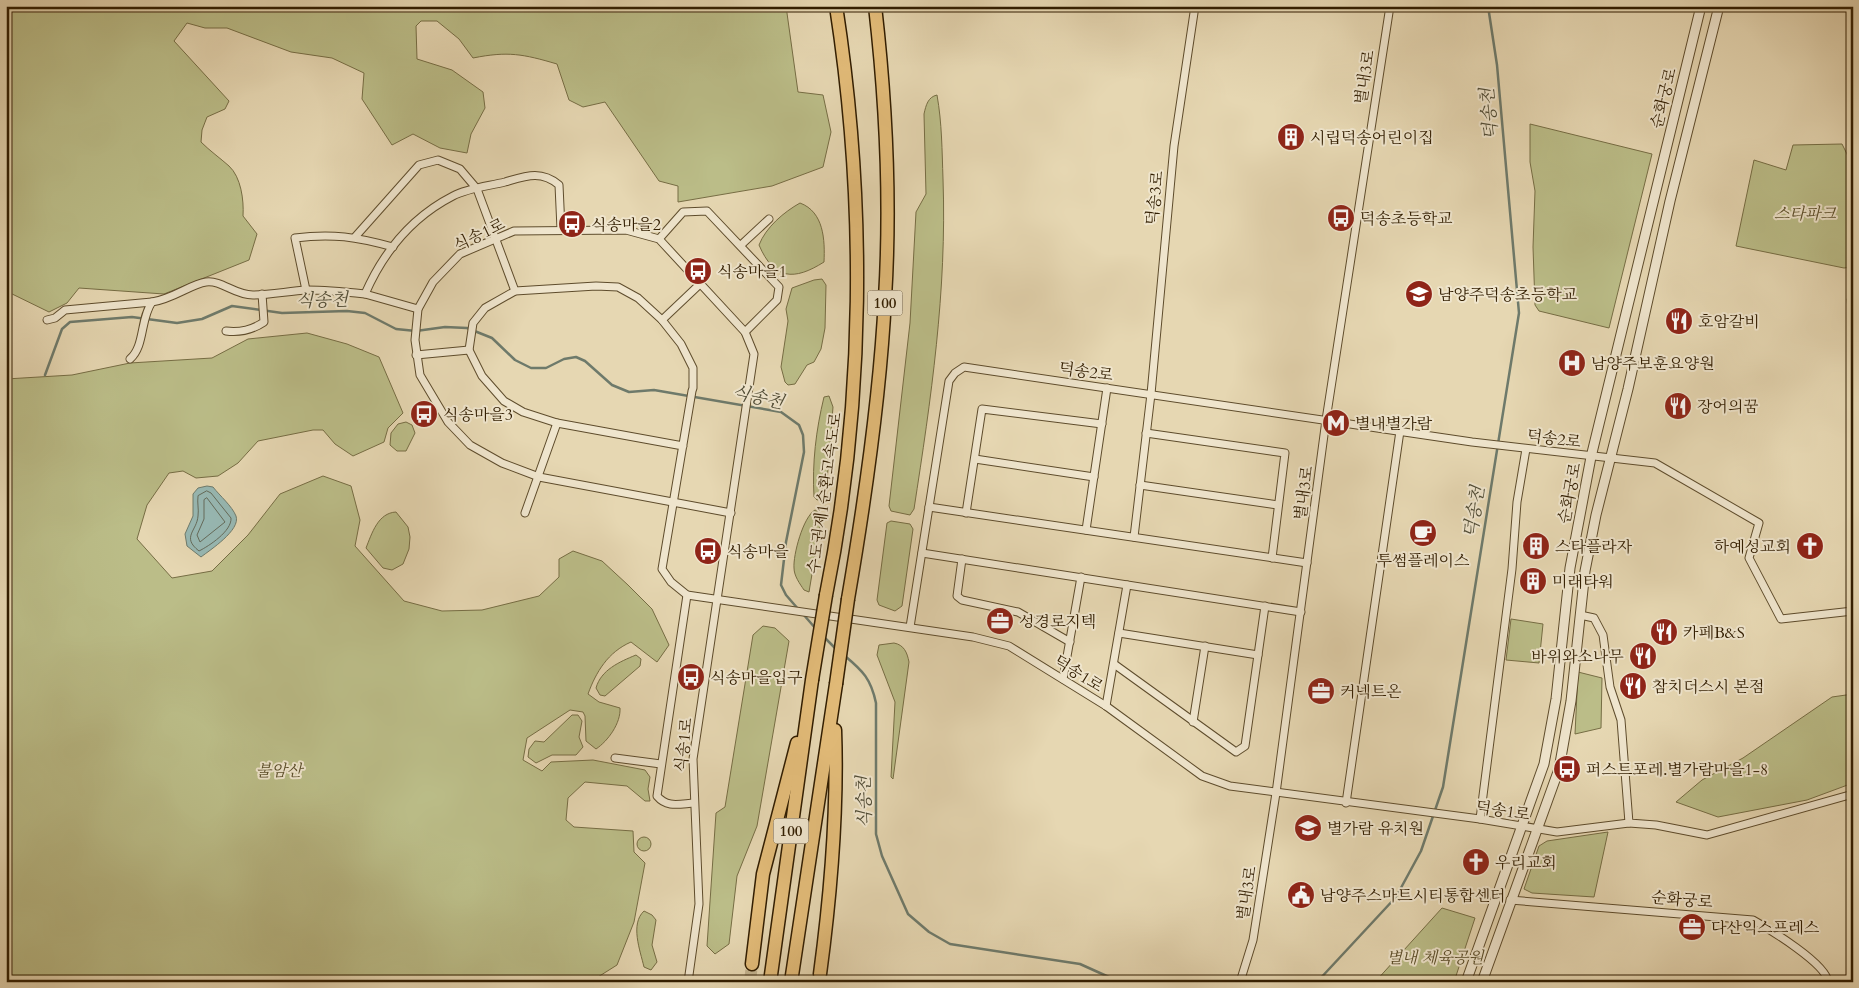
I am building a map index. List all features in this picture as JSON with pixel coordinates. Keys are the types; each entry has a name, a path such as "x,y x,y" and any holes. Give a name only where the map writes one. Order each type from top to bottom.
{"highway":[{"name":"수도권제1순환고속도로","path":"770,982 812,685 835,551 851,432 856,333 854,193 841,42 836,6"},
{"name":"100","path":"791,982 861,522 886,297 887,185 875,6"},
{"path":"752,964 763,874 812,685"},
{"path":"820,974 827,920 837,793 835,689"}],"street":[{"name":"덕송3로","path":"1134,537 1151,394 1174,146 1195,6"},
{"name":"별내3로","path":"1240,982 1253,940 1276,793 1326,420 1390,6"},
{"name":"순화궁로","path":"1466,982 1546,755 1556,699 1570,568 1591,457 1702,6"},
{"name":"순화궁로","path":"1482,982 1510,900 1559,769 1571,701 1584,571 1670,201 1719,6"},
{"path":"355,237 419,166 438,160 460,169 477,188 494,239 515,291"},
{"path":"365,294 377,267 392,247 410,227 429,211 454,195 530,175 549,177 559,185 561,230"},
{"path":"659,238 683,212 707,211 742,245 779,287 777,300 745,332"},
{"path":"742,245 769,219"},
{"name":"식송1로","path":"688,982 699,904 700,877 694,803 693,759 731,513 754,354 745,332 659,238 626,230 514,231 460,254 433,282 418,309 415,321 416,355 420,375 432,400 448,422 470,445 502,463 539,477 731,513"},
{"path":"306,290 296,238 324,234 355,237 392,247"},
{"path":"47,320 55,318 65,310 150,305 205,282 219,283 237,294 262,298 306,290 337,290 365,294 418,309"},
{"path":"662,320 700,284"},
{"path":"683,446 557,423 523,412 504,401 482,376 469,350 473,323 485,308 515,291 596,286 618,287 638,298 662,320 681,344 693,368 692,391 683,446 662,569 671,582 687,595 657,796 662,802 671,805 694,803"},
{"path":"226,331 238,333 254,328 264,322 262,298"},
{"path":"130,359 139,345 142,325 150,305"},
{"path":"416,355 469,350"},
{"name":"덕송2로","path":"910,627 949,381 955,373 964,367 1472,442 1655,463 1759,523 1749,558 1780,619 1853,611"},
{"path":"1086,530 1107,388"},
{"path":"966,513 982,409 1102,424"},
{"path":"525,513 557,423"},
{"path":"1346,803 1400,431"},
{"path":"1146,433 1285,453 1272,558"},
{"path":"1480,819 1512,569 1517,502 1526,449"},
{"path":"974,459 1094,477"},
{"path":"1140,485 1278,505"},
{"path":"929,507 1307,563"},
{"path":"922,553 1301,612"},
{"path":"962,559 957,596 962,600 1018,612 1070,642"},
{"path":"1064,679 1081,577"},
{"path":"1106,706 1127,586"},
{"name":"덕송1로","path":"687,595 910,627 973,637 1009,646 1106,706 1202,776 1230,786 1346,803 1480,819 1536,830 1557,832 1629,823"},
{"path":"1114,664 1236,752 1245,746 1265,606"},
{"path":"1580,615 1594,618 1603,635 1610,687 1621,720 1629,823 1656,825 1707,836 1853,794"},
{"path":"1119,633 1258,655"},
{"path":"1193,722 1205,646"},
{"path":"614,758 661,764"},
{"name":"순화궁로","path":"1510,900 1753,920 1770,929 1823,970 1828,982"}],"green space":[{"path":"6,6 786,6 798,92 823,95 831,132 823,167 772,186 678,202 678,186 659,181 605,102 583,107 569,100 557,64 506,54 473,58 459,39 437,21 421,21 416,26 417,59 452,70 483,92 485,108 471,134 467,153 440,148 413,134 392,145 362,99 364,73 332,58 291,52 227,28 205,28 187,23 174,41 229,101 225,109 207,117 202,130 201,142 229,166 239,182 243,203 243,216 257,234 249,260 164,294 79,288 67,303 49,312 6,291"},
{"path":"937,95 941,126 943,179 943,262 932,386 914,509 910,515 891,511 889,506 910,323 916,212 926,194 924,114 929,100"},
{"path":"1530,124 1652,154 1609,328 1539,311 1535,305 1533,247 1535,191 1530,162"},
{"name":"스타파크","path":"1842,144 1853,166 1853,267 1844,268 1736,246 1754,160 1786,170 1793,145"},
{"path":"800,203 808,207 818,220 823,236 824,262 803,272 786,274 778,271 771,265 759,245 766,232 776,221"},
{"path":"822,279 826,285 825,328 821,349 814,362 807,365 795,384 788,385 785,382 781,367 788,321 786,309 792,288"},
{"path":"1853,291 1853,366 1847,299"},
{"name":"불암산","path":"307,333 347,344 379,357 403,413 388,428 384,442 353,456 335,444 323,430 313,430 258,441 238,463 218,476 196,478 183,471 169,473 147,505 137,539 172,578 212,571 248,535 280,494 323,476 351,486 360,520 355,546 404,601 442,611 482,610 539,596 559,577 559,559 573,551 602,561 652,609 669,645 657,662 631,642 609,657 599,671 588,694 599,702 620,708 616,725 601,746 596,749 586,741 585,716 583,712 570,710 527,738 523,760 542,771 551,762 593,760 645,770 650,777 648,789 650,801 645,801 627,786 585,782 568,798 566,820 574,827 633,831 634,852 645,863 634,922 617,965 590,982 6,982 6,379 72,375 130,363 212,358 248,339"},
{"path":"829,396 833,407 826,493 822,499 817,500 814,497 815,447 824,397"},
{"path":"406,422 412,425 415,433 406,451 397,451 390,445 391,433 398,424"},
{"path":"815,510 822,514 809,592 804,590 798,580 794,571 794,562 803,528"},
{"path":"396,512 408,527 410,537 409,549 403,564 392,570 383,568 366,548 373,530 380,520 390,513"},
{"path":"891,521 910,524 913,529 902,606 895,611 879,605 877,600 887,523"},
{"path":"1511,619 1543,624 1539,663 1506,660"},
{"path":"763,626 775,628 789,641 757,826 737,876 729,944 715,954 707,946 716,813 725,807 753,635"},
{"path":"894,643 900,645 904,650 909,662 893,779 891,777 895,702 877,655 879,645"},
{"path":"636,655 641,659 640,666 605,696 600,695 596,688 606,671"},
{"path":"1578,672 1602,678 1601,728 1575,734"},
{"path":"1853,694 1853,783 1807,800 1718,817 1676,802 1702,780 1743,758 1832,697"},
{"path":"572,715 578,715 582,721 579,737 583,747 576,755 552,755 536,763 528,757 529,749 535,741 544,742"},
{"path":"1608,832 1594,897 1532,893 1524,889 1539,846 1547,841"},
{"path":"641,837 647,837 651,844 647,851 641,851 637,847 637,841"},
{"name":"별내 체육공원","path":"1442,908 1475,918 1454,982 1375,982"},
{"path":"644,911 652,915 656,920 652,945 657,962 651,970 644,967 637,938 638,923"}],"water":[{"path":"213,487 229,505 236,516 236,521 234,527 224,539 201,557 187,546 185,534 193,516 193,494 198,488"}],"waterway":[{"name":"덕송천","path":"1317,982 1396,897 1421,851 1443,787 1519,313 1497,65 1488,6"},
{"name":"식송천","path":"45,375 62,329 70,322 132,317 177,323 202,319 232,306 282,313 347,311 365,313 396,329 416,331 445,327 467,328 492,338 515,360 531,368 546,368 564,359 576,357 585,361 612,385 629,392 654,390 781,412 799,425 803,435 804,452 786,542 781,585 786,595 799,610"},
{"name":"식송천","path":"803,614 816,629"},
{"name":"식송천","path":"823,636 837,650"},
{"name":"식송천","path":"845,656 857,666 869,682 876,703 876,834 882,856 908,914 929,932 950,944 1080,964 1120,982"}],"tunnel":[{"path":"750,982 752,964"}],"place":[{"name":"시립덕송어린이집","path":"1291,137"},
{"name":"덕송초등학교","path":"1341,218"},
{"name":"식송마을2","path":"572,224"},
{"name":"식송마을1","path":"698,271"},
{"name":"남양주덕송초등학교","path":"1419,294"},
{"name":"호암갈비","path":"1679,321"},
{"name":"남양주보훈요양원","path":"1572,363"},
{"name":"장어의꿈","path":"1678,406"},
{"name":"식송마을3","path":"424,414"},
{"name":"별내별가람","path":"1336,423"},
{"name":"투썸플레이스","path":"1423,533"},
{"name":"스타플라자","path":"1536,546"},
{"name":"하예성교회","path":"1810,546"},
{"name":"식송마을","path":"708,551"},
{"name":"미래타워","path":"1533,581"},
{"name":"성경로지텍","path":"1000,621"},
{"name":"카페B&S","path":"1664,632"},
{"name":"바위와소나무","path":"1643,656"},
{"name":"식송마을입구","path":"691,677"},
{"name":"참치더스시 본점","path":"1633,686"},
{"name":"커넥트온","path":"1321,691"},
{"name":"퍼스트포레.별가람마을1-8","path":"1567,769"},
{"name":"별가람 유치원","path":"1308,828"},
{"name":"우리교회","path":"1476,862"},
{"name":"남양주스마트시티통합센터","path":"1301,895"},
{"name":"다산익스프레스","path":"1692,927"}]}
